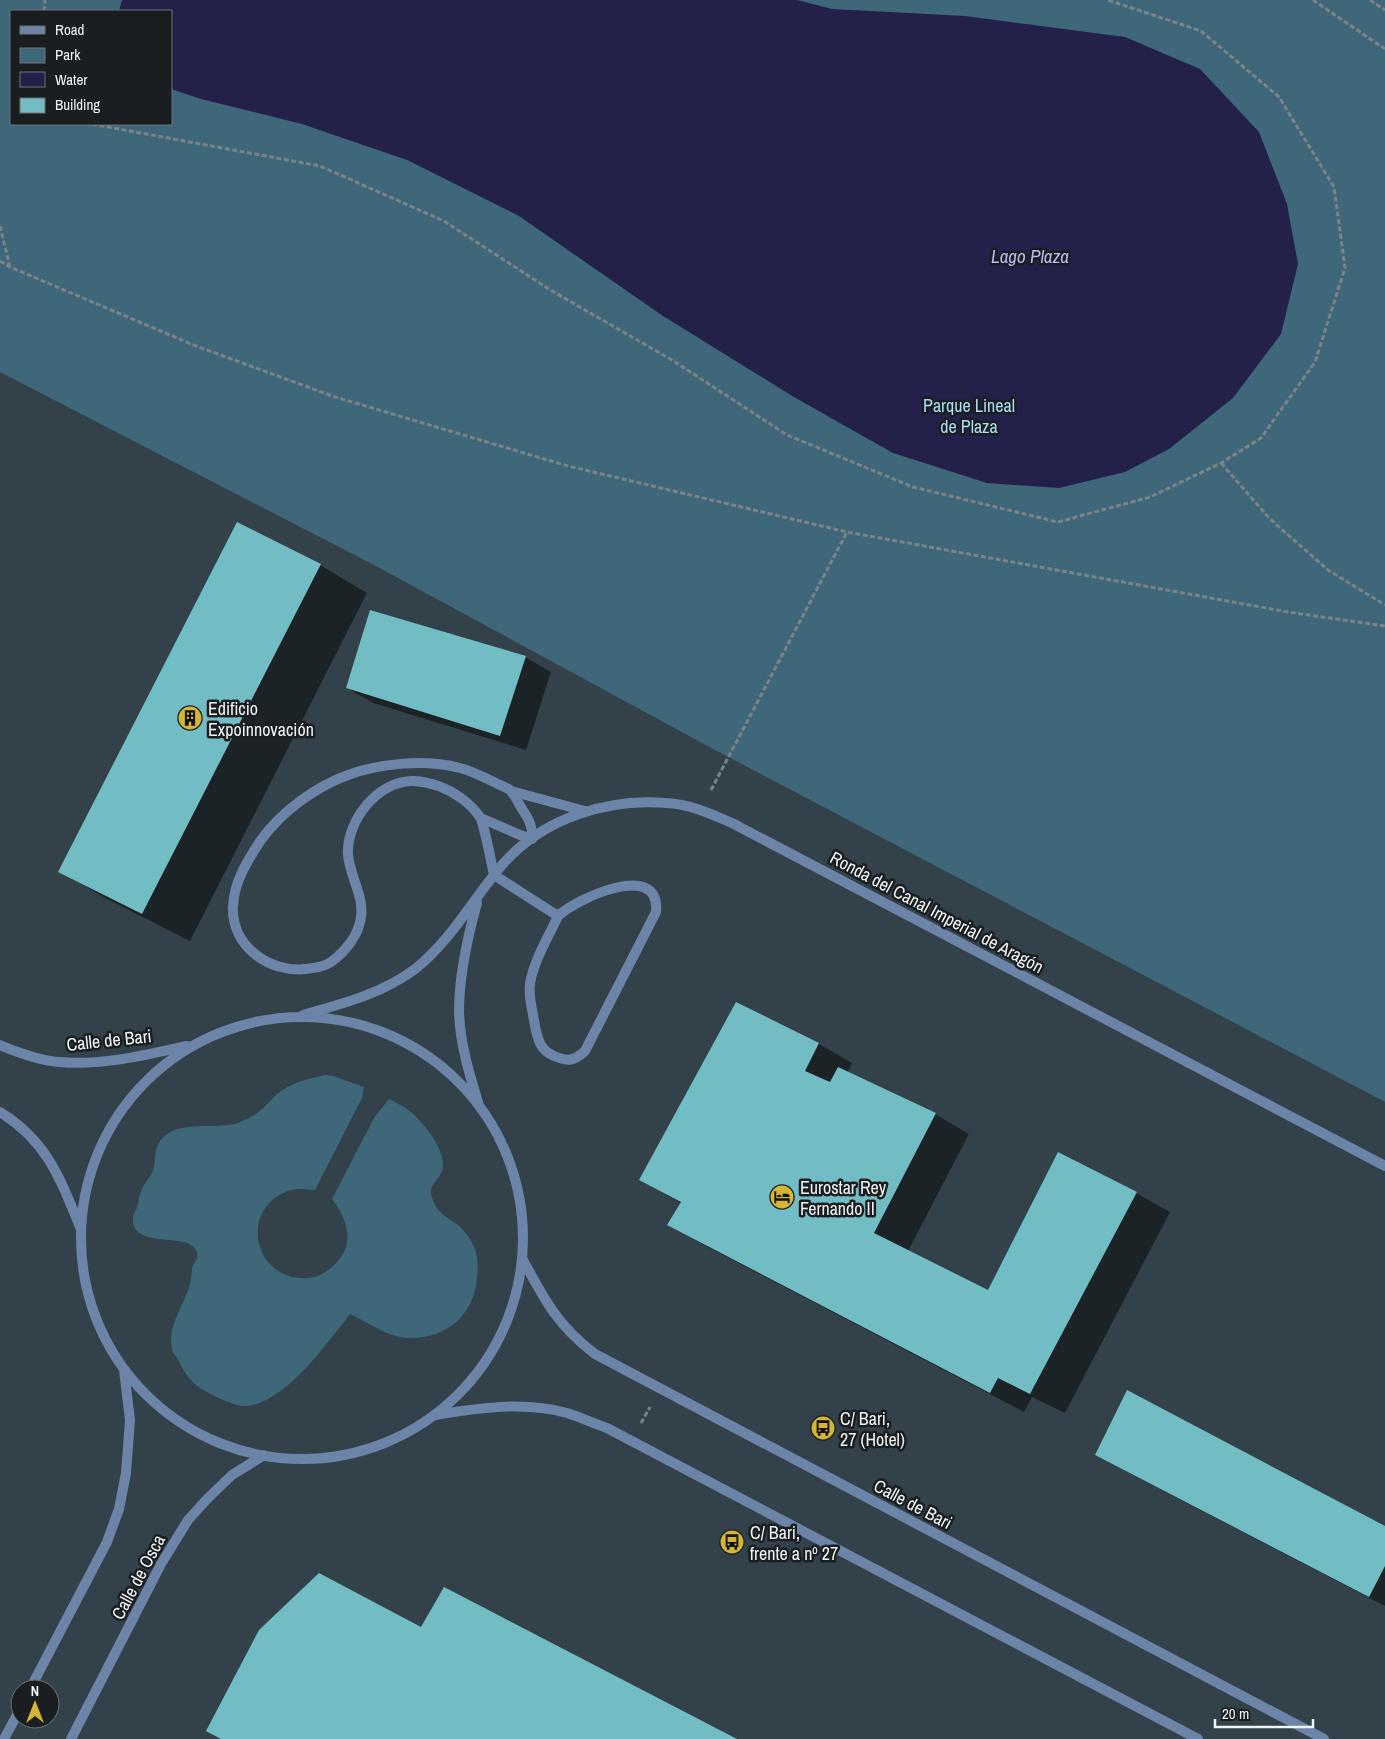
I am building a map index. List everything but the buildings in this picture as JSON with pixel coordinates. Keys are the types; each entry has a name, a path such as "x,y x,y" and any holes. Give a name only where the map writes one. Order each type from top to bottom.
{"street":[{"path":"511,791 530,821 533,830 532,839 481,818 468,803 451,791 439,786 412,781 396,784 381,792 365,807 355,822 350,838 348,855 362,908 361,920 356,934 339,956 329,964 316,968 290,970 276,968 261,959 248,947 239,934 235,925 233,907 236,889 242,872 265,835 302,800 347,776 397,765 434,764 461,768 478,774 511,791 585,811"},
{"name":"Ronda del Canal Imperial de Aragón","path":"297,1016 366,996 414,970 436,949 494,874 515,852 555,824 585,811 624,803 668,803 701,810 732,823 1385,1166"},
{"path":"481,818 494,874 558,916"},
{"path":"624,885 640,885 649,890 654,896 656,903 656,912 585,1051 575,1060 561,1060 546,1052 539,1043 531,1004 530,983 532,976 558,916 578,902 624,885"},
{"name":"Ronda del Canal Imperial de Aragón","path":"478,897 464,958 459,1014 463,1045 478,1104"},
{"path":"297,1016 349,1022 398,1039 442,1067 478,1104 500,1139 515,1177 522,1217 522,1258 516,1295 504,1329 485,1362 462,1390 434,1415 395,1438 353,1452 308,1458 264,1455 210,1439 163,1410 124,1370 104,1338 90,1302 82,1265 80,1228 87,1183 102,1141 126,1103 157,1070 193,1045 226,1030 262,1020 297,1016"},
{"name":"Calle de Bari","path":"0,1045 22,1054 58,1062 94,1062 128,1058 193,1045"},
{"path":"0,1112 21,1127 41,1147 60,1176 80,1228"},
{"name":"Calle de Bari","path":"522,1258 541,1295 555,1316 577,1340 595,1354 1324,1739"},
{"path":"35,1679 107,1542 119,1509 126,1473 130,1420 124,1370"},
{"path":"434,1415 485,1407 532,1407 566,1413 607,1428 1198,1739"},
{"name":"Calle de Osca","path":"71,1739 162,1564 188,1520 232,1475 264,1455"},
{"path":"4,1739 10,1727"}],"path":[{"path":"97,125 320,166 444,221 552,291 672,360 787,435 913,487 1058,522 1150,497 1220,463 1261,438 1315,362 1345,268 1334,187 1279,97 1201,30 1108,0"},
{"path":"1313,0 1385,49"},
{"path":"1370,0 1385,10"},
{"path":"0,226 10,267"},
{"path":"0,261 10,267 196,346 335,397 568,466 847,532 1288,612 1385,626"},
{"path":"1220,463 1270,519 1328,570 1385,605"},
{"path":"701,810 847,532"},
{"path":"631,1441 660,1389"}],"shaded area":[{"path":"0,371 372,564 713,749 1385,1102 1385,1739 0,1739"}],"green space":[{"name":"Parque Lineal de Plaza","path":"0,0 1385,0 1385,1102 713,749 372,564 0,372"},
{"path":"326,1075 364,1087 362,1098 315,1190 296,1189 277,1196 265,1208 259,1223 258,1239 263,1254 273,1267 288,1276 308,1278 324,1273 338,1261 347,1245 347,1231 343,1217 332,1199 374,1118 389,1099 407,1109 417,1118 429,1131 439,1148 443,1164 440,1176 431,1189 432,1198 439,1210 467,1234 473,1245 477,1262 475,1290 471,1302 456,1322 446,1330 420,1338 391,1335 350,1314 317,1355 289,1384 274,1396 259,1403 244,1406 236,1405 212,1395 193,1382 186,1374 172,1349 171,1340 174,1323 188,1292 193,1265 197,1259 196,1249 189,1244 179,1241 143,1235 135,1229 133,1215 143,1186 153,1170 158,1144 166,1135 182,1128 238,1123 257,1113 277,1094 288,1087 307,1079"}],"water":[{"name":"Lago Plaza","path":"122,0 797,0 832,9 965,16 1125,37 1200,69 1259,132 1287,204 1298,264 1281,334 1233,398 1169,449 1125,472 1059,488 987,483 893,453 794,397 663,316 519,216 407,160 302,124 201,99 172,89 172,10 119,10"}],"place":[{"name":"Edificio Expoinnovación","path":"190,718"},
{"name":"Eurostar Rey Fernando II","path":"782,1197"},
{"name":"C/ Bari, 27 (Hotel)","path":"823,1428"},
{"name":"C/ Bari, frente a nº 27","path":"732,1542"}]}
